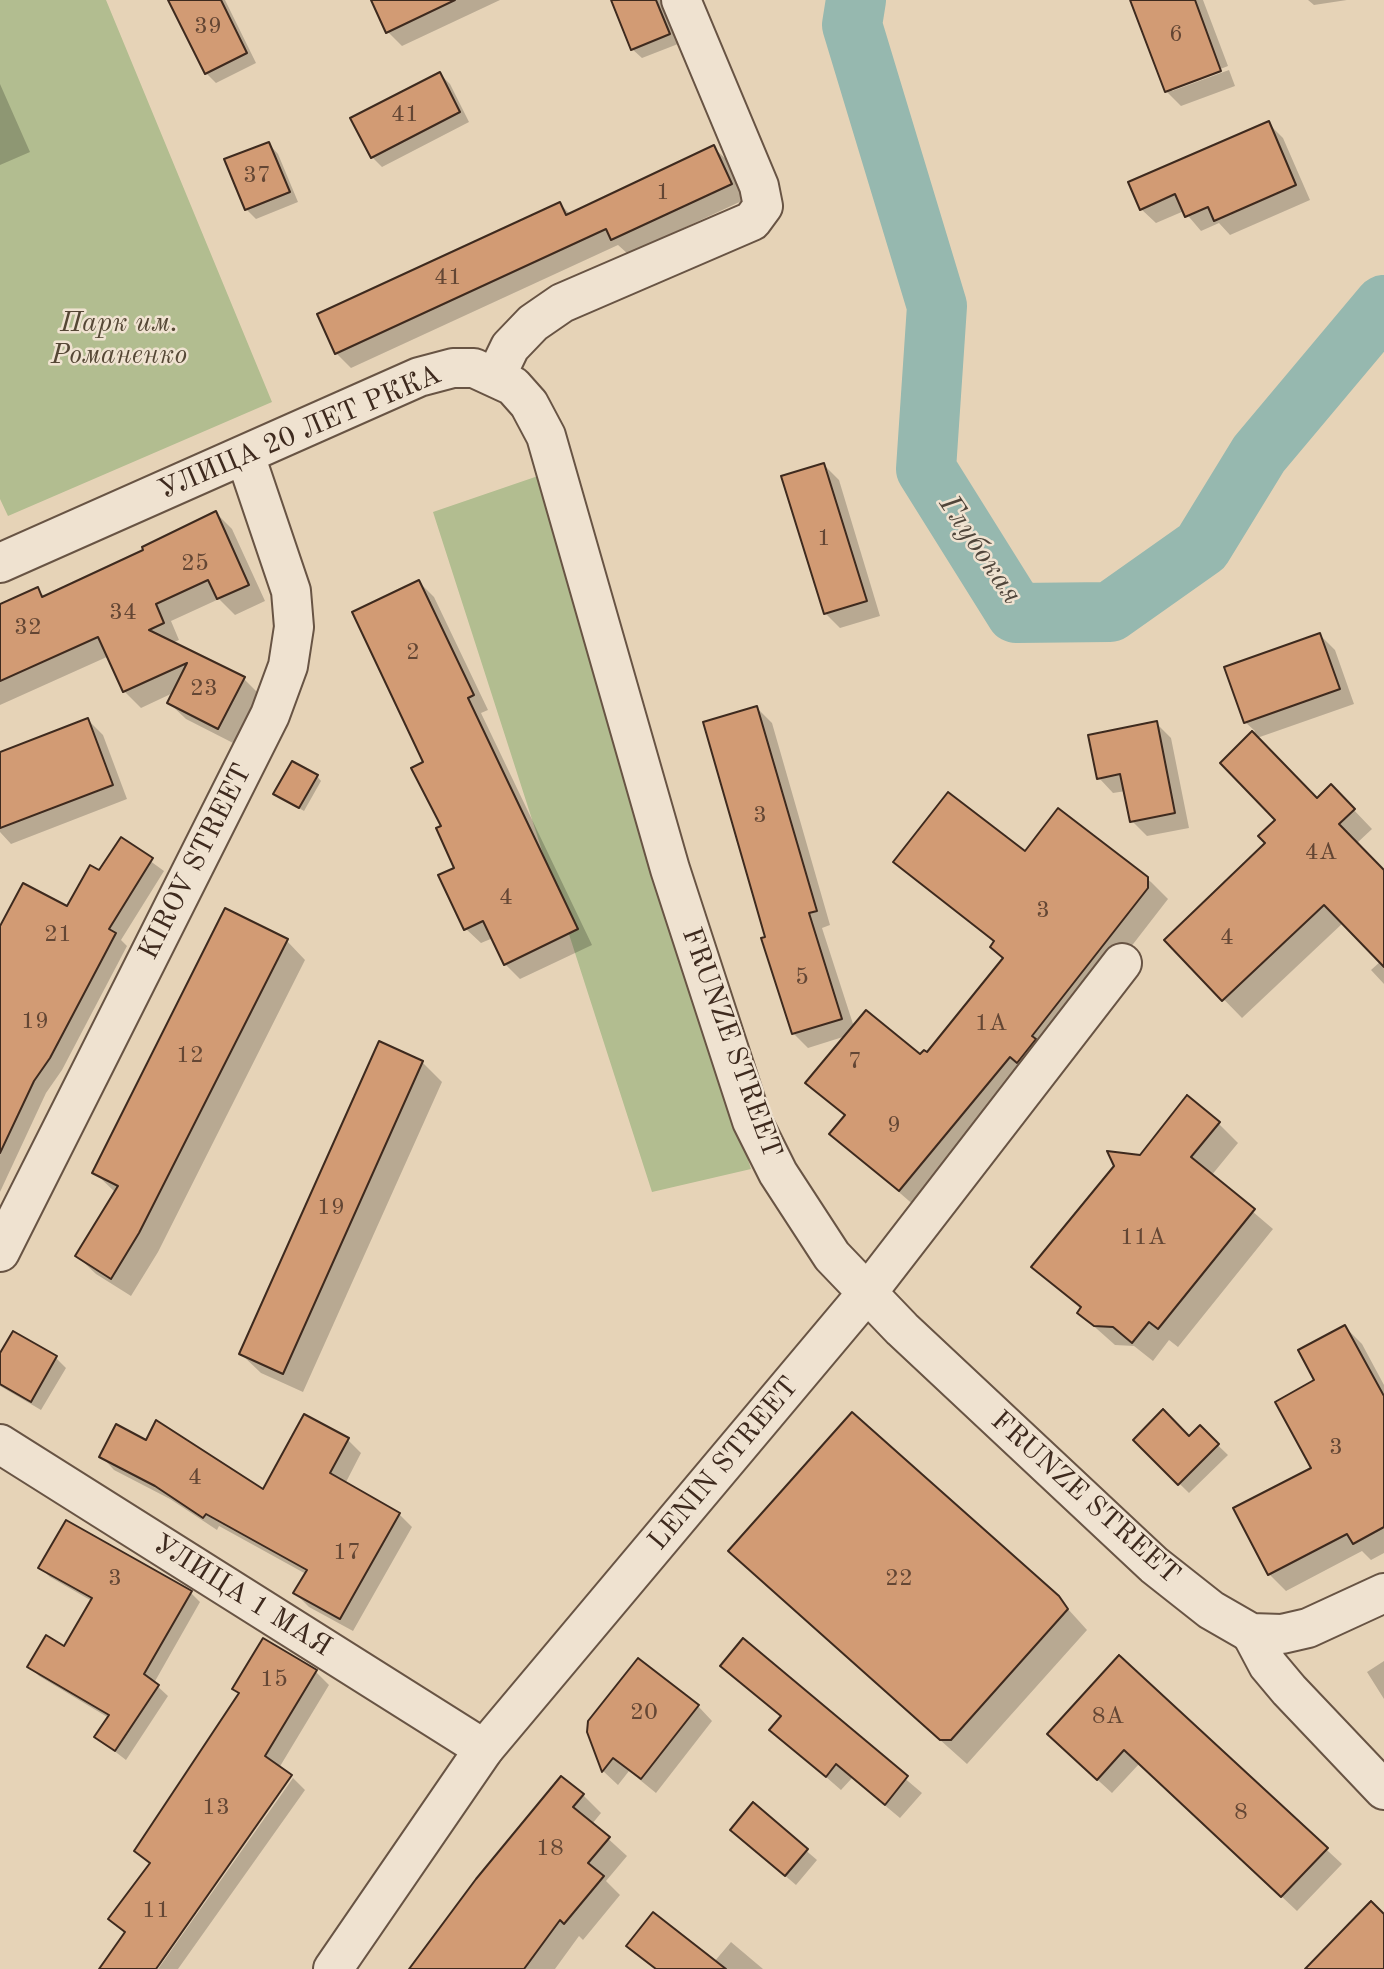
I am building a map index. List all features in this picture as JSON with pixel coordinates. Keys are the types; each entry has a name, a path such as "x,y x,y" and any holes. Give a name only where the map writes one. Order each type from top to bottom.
{"street":[{"path":"496,376 510,347 533,323 562,303 752,221 763,206 760,186 681,0"},
{"name":"УЛИЦА 20 ЛЕТ РККА","path":"0,563 419,377 463,368 474,368 496,376"},
{"name":"FRUNZE STREET","path":"496,376 513,386 529,404 546,436 670,869 752,1121 778,1173 832,1256 867,1293 1154,1565 1211,1610 1251,1633"},
{"name":"KIROV STREET","path":"0,1252 270,715 288,666 294,627 291,591 245,455"},
{"name":"LENIN STREET","path":"333,1969 484,1749 867,1293 1122,963"},
{"name":"УЛИЦА 1 МАЯ","path":"0,1444 484,1749"},
{"path":"1384,1593 1308,1628 1282,1634 1251,1633 1268,1665 1289,1690 1384,1790"}],"green space":[{"name":"Парк им. Романенко","path":"0,0 106,0 272,402 8,516 0,499"},
{"path":"538,476 751,1169 652,1192 433,512"}],"building":[{"path":"168,0 221,0 247,53 205,74"},
{"path":"371,0 455,0 386,33"},
{"path":"611,0 656,0 670,34 631,50"},
{"path":"1130,0 1195,0 1221,71 1165,92"},
{"path":"440,72 460,112 371,158 350,118"},
{"path":"1269,121 1296,185 1214,221 1208,207 1185,217 1175,194 1140,210 1128,182"},
{"path":"269,142 290,192 245,210 224,159"},
{"path":"714,145 732,184 611,240 606,229 335,354 317,314 560,202 566,215"},
{"path":"824,463 867,601 824,614 781,476"},
{"path":"216,511 249,585 217,599 208,580 156,604 164,623 149,630 245,677 218,729 167,703 187,663 123,692 98,637 0,681 0,604 38,587 42,597 143,550 142,547"},
{"path":"419,580 474,695 468,698 578,929 504,965 483,921 464,930 438,875 454,868 436,828 441,826 411,768 423,762 352,612"},
{"path":"1320,633 1340,689 1244,723 1224,667"},
{"path":"757,706 817,911 809,913 842,1019 792,1034 761,938 765,937 703,722"},
{"path":"88,718 113,785 0,828 0,752"},
{"path":"1157,721 1175,813 1130,822 1120,774 1097,779 1088,735"},
{"path":"1252,731 1317,798 1331,784 1355,809 1339,824 1384,870 1384,967 1324,905 1222,1001 1164,940 1265,843 1258,836 1275,820 1220,763"},
{"path":"292,761 318,775 299,808 273,794"},
{"path":"948,792 1025,851 1058,808 1148,877 1148,888 1032,1036 1036,1039 1017,1063 1010,1057 899,1191 829,1134 845,1115 805,1083 866,1010 920,1054 924,1050 927,1052 1003,958 990,947 994,941 893,862"},
{"path":"121,837 153,858 109,929 116,933 50,1058 34,1081 0,1153 0,926 23,883 67,906 90,865 99,870"},
{"path":"225,908 288,939 139,1233 111,1279 75,1256 118,1186 92,1173"},
{"path":"379,1041 423,1061 283,1374 239,1354"},
{"path":"1187,1095 1220,1122 1191,1157 1255,1209 1158,1329 1149,1322 1132,1343 1113,1327 1094,1326 1077,1313 1081,1307 1031,1267 1114,1166 1107,1151 1140,1155"},
{"path":"1345,1325 1384,1396 1384,1527 1353,1544 1347,1534 1268,1575 1233,1508 1311,1468 1275,1402 1314,1380 1298,1350"},
{"path":"13,1331 57,1356 31,1402 0,1384 0,1353"},
{"path":"1163,1409 1189,1436 1200,1425 1219,1444 1178,1485 1133,1440"},
{"path":"852,1412 1059,1596 1068,1609 951,1740 940,1740 728,1551"},
{"path":"304,1414 349,1438 330,1473 400,1513 340,1619 293,1593 307,1570 206,1514 203,1518 155,1486 99,1457 116,1424 146,1440 156,1420 263,1489"},
{"path":"66,1520 192,1591 144,1674 159,1685 115,1751 94,1737 109,1715 27,1667 46,1635 64,1646 92,1598 38,1568"},
{"path":"263,1638 317,1670 265,1756 292,1775 156,1969 99,1969 125,1932 108,1919 150,1863 134,1851 239,1693 232,1689"},
{"path":"743,1638 908,1776 885,1805 836,1764 826,1777 769,1730 781,1716 720,1666"},
{"path":"1119,1655 1328,1848 1281,1897 1124,1750 1097,1780 1047,1734"},
{"path":"638,1658 699,1705 641,1779 613,1758 602,1772 587,1732 588,1721"},
{"path":"561,1776 584,1794 573,1807 610,1837 588,1863 604,1876 564,1924 560,1920 524,1969 409,1969 476,1879"},
{"path":"753,1802 808,1849 785,1876 730,1830"},
{"path":"1371,1901 1384,1914 1384,1969 1305,1969"},
{"path":"653,1912 726,1969 656,1969 626,1946"}],"waterway":[{"name":"Глубокая","path":"856,0 852,25 937,306 926,469 1016,613 1110,612 1202,547 1259,454 1384,305"}]}
